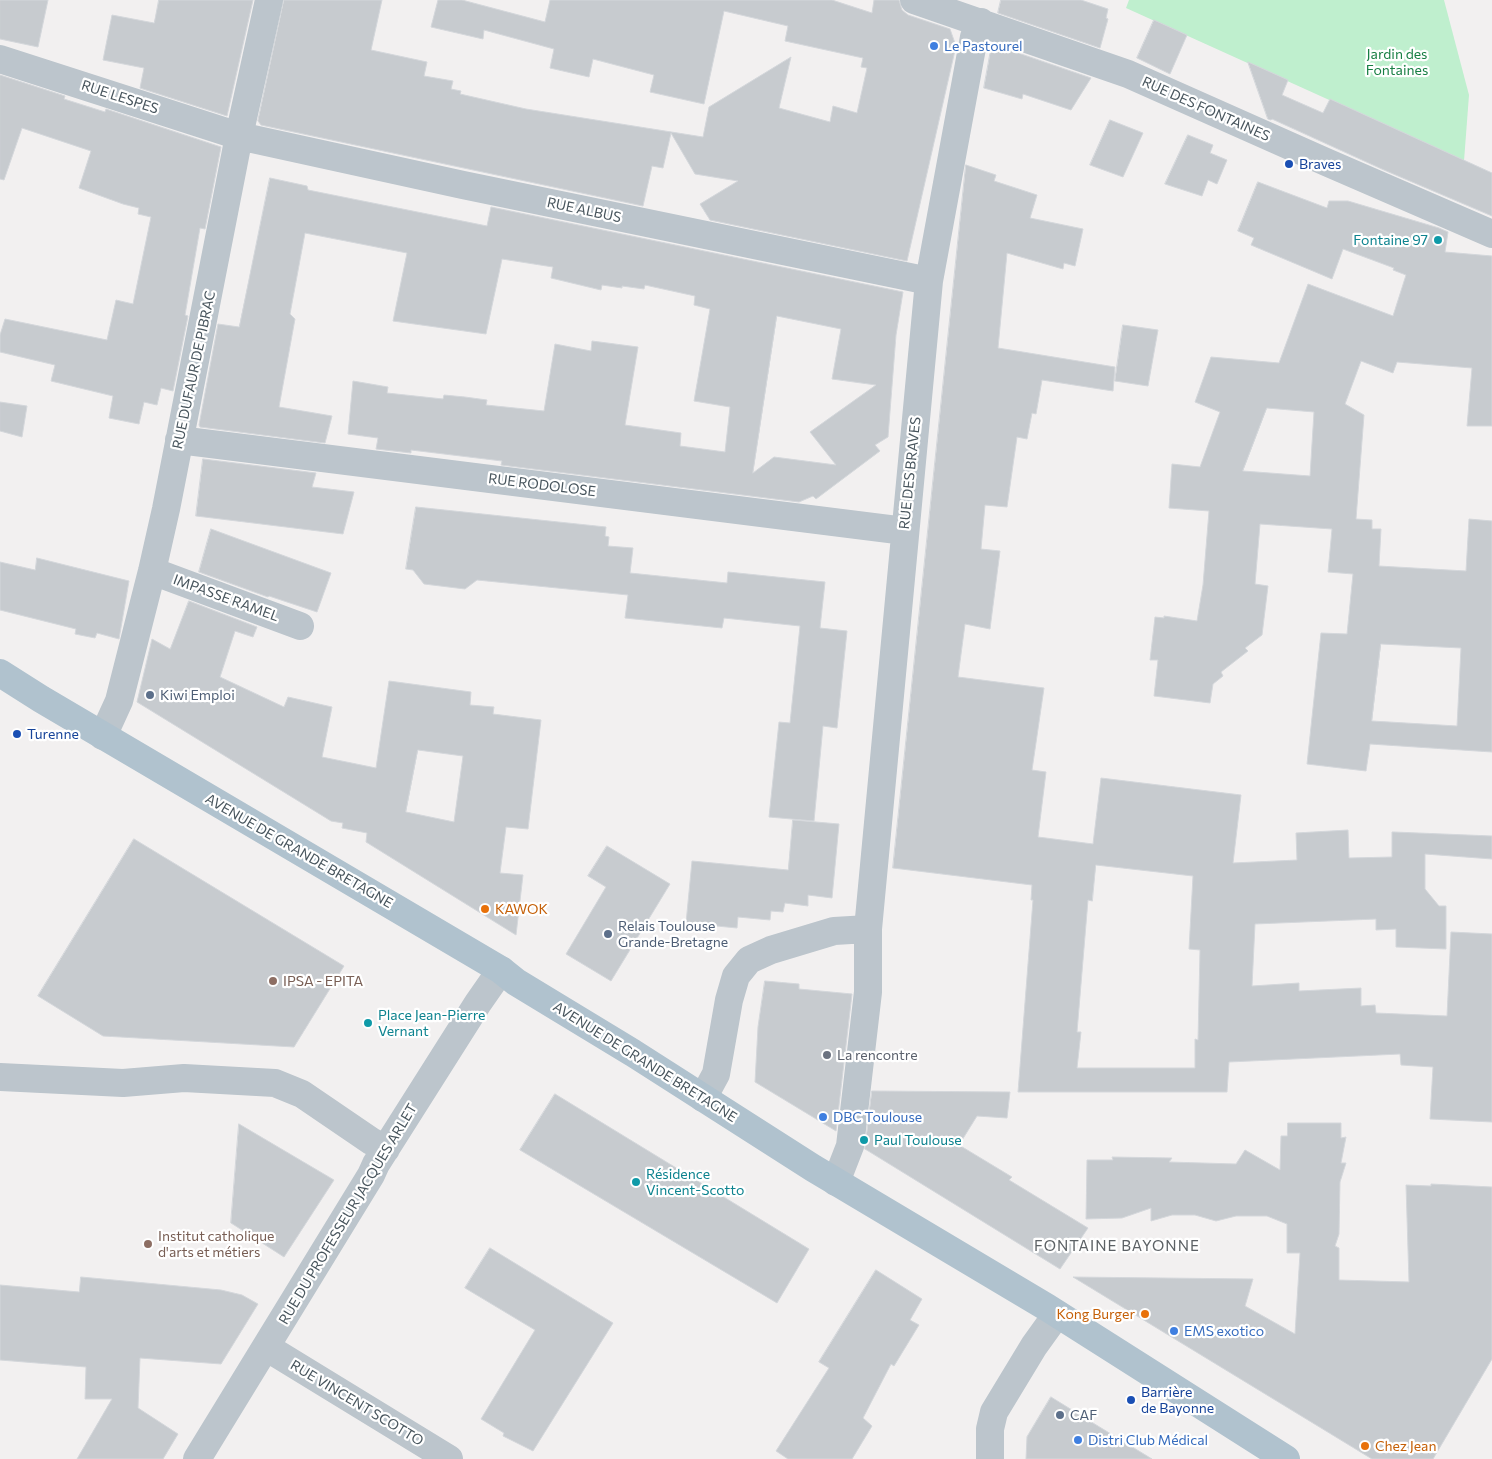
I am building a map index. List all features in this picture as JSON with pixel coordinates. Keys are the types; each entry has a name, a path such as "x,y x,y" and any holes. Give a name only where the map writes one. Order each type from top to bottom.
{"main road":[{"name":"AVENUE DE GRANDE BRETAGNE","path":"0,673 41,700 501,970 516,982 836,1182 1057,1314 1286,1459"}],"street":[{"name":"RUE DUFAUR DE PIBRAC","path":"103,736 118,701 152,572 268,0"},
{"name":"RUE DES FONTAINES","path":"914,0 1128,74 1492,234"},
{"name":"RUE DES BRAVES","path":"836,1182 850,1146 868,992 868,929 929,281 974,37 981,22"},
{"name":"RUE LESPES","path":"0,59 240,136"},
{"name":"RUE ALBUS","path":"240,136 463,185 929,281"},
{"name":"RUE RODOLOSE","path":"179,440 905,531"},
{"name":"IMPASSE RAMEL","path":"152,572 300,626"},
{"path":"703,1098 716,1074 729,1000 736,976 749,960 771,950 834,931 868,929"},
{"name":"RUE DU PROFESSEUR JACQUES ARLET","path":"197,1459 386,1149 478,1003 501,970"},
{"path":"0,1077 123,1084 184,1078 275,1084 302,1094 371,1141 386,1149"},
{"path":"990,1459 990,1429 994,1412 1034,1346 1057,1314"},
{"name":"RUE VINCENT SCOTTO","path":"266,1347 449,1459"}],"green space":[{"name":"Jardin des Fontaines","path":"1129,0 1444,0 1469,95 1464,161 1126,8"}],"building":[{"path":"0,0 48,0 38,47 0,39"},
{"path":"159,0 253,0 227,116 140,88 144,68 103,60 112,15 154,23"},
{"path":"284,0 382,0 371,50 427,62 424,76 453,81 451,89 461,91 460,94 526,109 703,137 709,107 791,57 779,108 830,122 833,106 857,113 867,68 861,67 863,58 785,41 788,26 724,11 704,104 650,92 654,75 593,59 589,77 550,68 554,49 484,30 483,39 431,27 438,0 462,0 545,22 550,0 832,0 872,13 874,0 899,0 902,10 908,15 950,29 956,46 907,261 710,220 700,204 738,181 695,174 671,133 663,168 652,166 643,206 261,125 258,121"},
{"path":"1001,0 1081,0 1108,9 1106,18 1108,19 1100,48 998,13"},
{"path":"1154,20 1187,35 1170,74 1137,58"},
{"path":"992,44 1091,78 1071,110 1023,94 1022,99 984,88"},
{"path":"1248,62 1288,80 1282,95 1323,113 1330,99 1492,173 1492,216 1272,119 1268,119"},
{"path":"0,75 65,96 64,99 105,112 106,109 221,147 205,229 200,228 185,315 188,316 173,391 161,388 157,405 144,402 139,424 109,418 113,396 51,381 55,365 0,352 0,335 5,319 107,340 116,300 133,304 151,217 138,214 139,208 79,188 91,151 22,128 4,180 0,179"},
{"path":"1110,120 1143,133 1123,177 1090,165"},
{"path":"1188,135 1213,145 1210,153 1227,160 1217,184 1208,180 1202,196 1165,184"},
{"path":"966,165 996,175 994,181 1037,195 1030,218 1083,229 1075,266 1064,263 1063,269 1007,253 998,348 1115,367 1113,391 1042,380 1036,414 1032,413 1027,439 1017,437 1007,507 985,505 981,549 1000,551 990,629 965,624 958,677 1044,688 1032,770 1046,772 1038,837 1093,844 1101,778 1241,795 1233,863 1297,860 1296,833 1348,830 1349,858 1392,857 1392,832 1492,836 1492,859 1425,854 1425,889 1439,906 1446,906 1446,949 1396,947 1396,929 1376,930 1376,919 1255,924 1252,986 1299,983 1299,991 1361,988 1361,1006 1375,1005 1376,1013 1447,1016 1451,932 1492,934 1492,1122 1430,1119 1433,1067 1401,1065 1400,1054 1229,1062 1227,1092 1018,1092 1033,900 1031,900 1032,885 893,868","holes":["1096,865 1193,876 1189,949 1200,950 1198,1040 1195,1039 1195,1068 1077,1068 1081,1032 1077,1032 1088,900 1092,901"]},
{"path":"270,178 307,186 308,190 487,226 491,207 903,292 896,335 888,437 875,445 880,451 816,499 813,496 799,502 501,465 502,461 411,450 411,453 376,449 378,438 348,434 353,381 388,387 387,393 443,399 444,395 465,397 487,400 486,405 544,411 555,344 591,351 592,341 638,347 625,425 681,433 680,446 725,452 730,407 694,401 710,309 694,305 695,296 645,285 644,289 602,285 601,290 551,278 553,267 502,259 486,334 393,321 407,253 305,233 290,314 295,319 279,407 332,416 325,443 200,427 218,324 239,327","holes":["777,316 841,329 832,379 876,385 810,432 836,465 774,457 753,473"]},
{"path":"1258,182 1327,208 1329,201 1348,201 1439,228 1448,232 1445,252 1492,256 1492,426 1467,426 1472,368 1397,362 1393,373 1361,361 1345,404 1364,415 1356,519 1372,520 1372,529 1381,529 1379,566 1466,571 1469,519 1492,521 1492,752 1370,744 1366,771 1307,764 1321,633 1347,634 1353,574 1328,572 1332,529 1260,524 1255,584 1268,586 1262,635 1245,648 1248,651 1221,672 1223,676 1213,684 1210,703 1154,696 1158,660 1150,660 1155,617 1164,618 1164,616 1197,621 1203,585 1209,511 1169,508 1172,464 1200,467 1220,412 1195,402 1211,357 1279,363 1308,284 1393,316 1406,275 1393,270 1394,268 1343,249 1332,279 1251,245 1254,238 1238,231","holes":["1267,408 1314,412 1310,476 1243,471","1381,644 1461,648 1457,726 1372,721"]},
{"path":"1123,325 1158,330 1148,386 1115,381"},
{"path":"0,402 27,406 22,437 0,431"},
{"path":"203,459 316,473 312,487 354,492 343,534 196,516"},
{"path":"416,507 606,527 605,536 609,537 608,546 633,548 630,573 727,583 728,572 825,582 820,628 847,631 837,728 823,726 814,821 769,817 779,722 790,723 800,626 724,618 722,628 625,618 628,595 477,580 465,589 424,584 413,570 406,569"},
{"path":"211,529 331,573 317,612 268,597 199,572"},
{"path":"37,558 129,581 119,639 97,633 95,638 75,634 76,629 0,610 0,562 35,570"},
{"path":"189,601 257,627 253,637 235,631 220,677 284,707 288,697 332,707 322,757 376,768 389,681 471,692 470,705 494,707 493,714 541,720 528,829 506,827 500,873 523,875 516,935 366,842 367,833 342,828 343,823 331,821 137,702 152,639 170,649","holes":["418,750 463,756 454,822 406,812"]},
{"path":"793,820 839,824 832,898 808,895 808,906 785,903 783,912 771,911 770,920 738,917 737,928 686,923 692,861 788,870"},
{"path":"134,839 344,966 294,1047 103,1036 38,996"},
{"path":"607,846 670,884 611,981 566,954 606,887 588,876"},
{"path":"765,981 799,984 799,989 852,994 836,1131 755,1082 758,1027"},
{"path":"872,1091 1010,1092 1007,1118 977,1116 959,1145 1012,1177 1009,1180 1088,1228 1060,1269 865,1149"},
{"name":"Résidence Vincent-Scotto","path":"555,1094 809,1249 777,1303 520,1150"},
{"path":"1288,1123 1341,1123 1341,1138 1346,1137 1341,1163 1346,1163 1340,1182 1339,1234 1335,1246 1339,1248 1339,1280 1409,1282 1406,1185 1431,1186 1431,1184 1492,1187 1492,1359 1433,1459 1372,1459 1073,1277 1253,1279 1245,1306 1295,1334 1300,1253 1287,1253 1287,1224 1267,1216 1236,1216 1216,1221 1195,1215 1172,1215 1151,1221 1151,1208 1122,1218 1086,1219 1087,1160 1113,1160 1112,1157 1172,1158 1169,1162 1236,1164 1245,1150 1280,1170 1281,1136 1287,1136"},
{"path":"239,1124 334,1180 284,1257 231,1223"},
{"path":"490,1248 613,1323 533,1451 503,1436 504,1433 481,1419 535,1330 465,1288"},
{"path":"876,1270 922,1299 910,1320 919,1325 894,1366 891,1364 863,1418 872,1426 852,1459 788,1459 776,1451 829,1368 819,1362"},
{"path":"81,1277 221,1290 242,1295 258,1304 221,1364 140,1358 138,1408 178,1434 163,1459 77,1459 112,1399 85,1399 86,1367 0,1360 0,1285 79,1292"},
{"path":"1051,1397 1152,1459 1026,1459 1027,1437"}],"place":[{"name":"Le Pastourel","path":"934,46"},
{"name":"Braves","path":"1289,164"},
{"name":"Fontaine 97","path":"1438,240"},
{"name":"Kiwi Emploi","path":"150,695"},
{"name":"Turenne","path":"17,734"},
{"name":"KAWOK","path":"485,909"},
{"name":"Relais Toulouse Grande-Bretagne","path":"608,934"},
{"name":"IPSA - EPITA","path":"273,981"},
{"name":"Place Jean-Pierre Vernant","path":"368,1023"},
{"name":"La rencontre","path":"827,1055"},
{"name":"DBC Toulouse","path":"823,1117"},
{"name":"Paul Toulouse","path":"864,1140"},
{"name":"Résidence Vincent-Scotto","path":"636,1182"},
{"name":"Institut catholique d'arts et métiers","path":"148,1244"},
{"name":"Kong Burger","path":"1145,1314"},
{"name":"EMS exotico","path":"1174,1331"},
{"name":"Barrière de Bayonne","path":"1131,1400"},
{"name":"CAF","path":"1060,1415"},
{"name":"Distri Club Médical","path":"1078,1440"},
{"name":"Chez Jean","path":"1365,1446"}],"district":[{"name":"FONTAINE BAYONNE","path":"1117,1246"}]}
